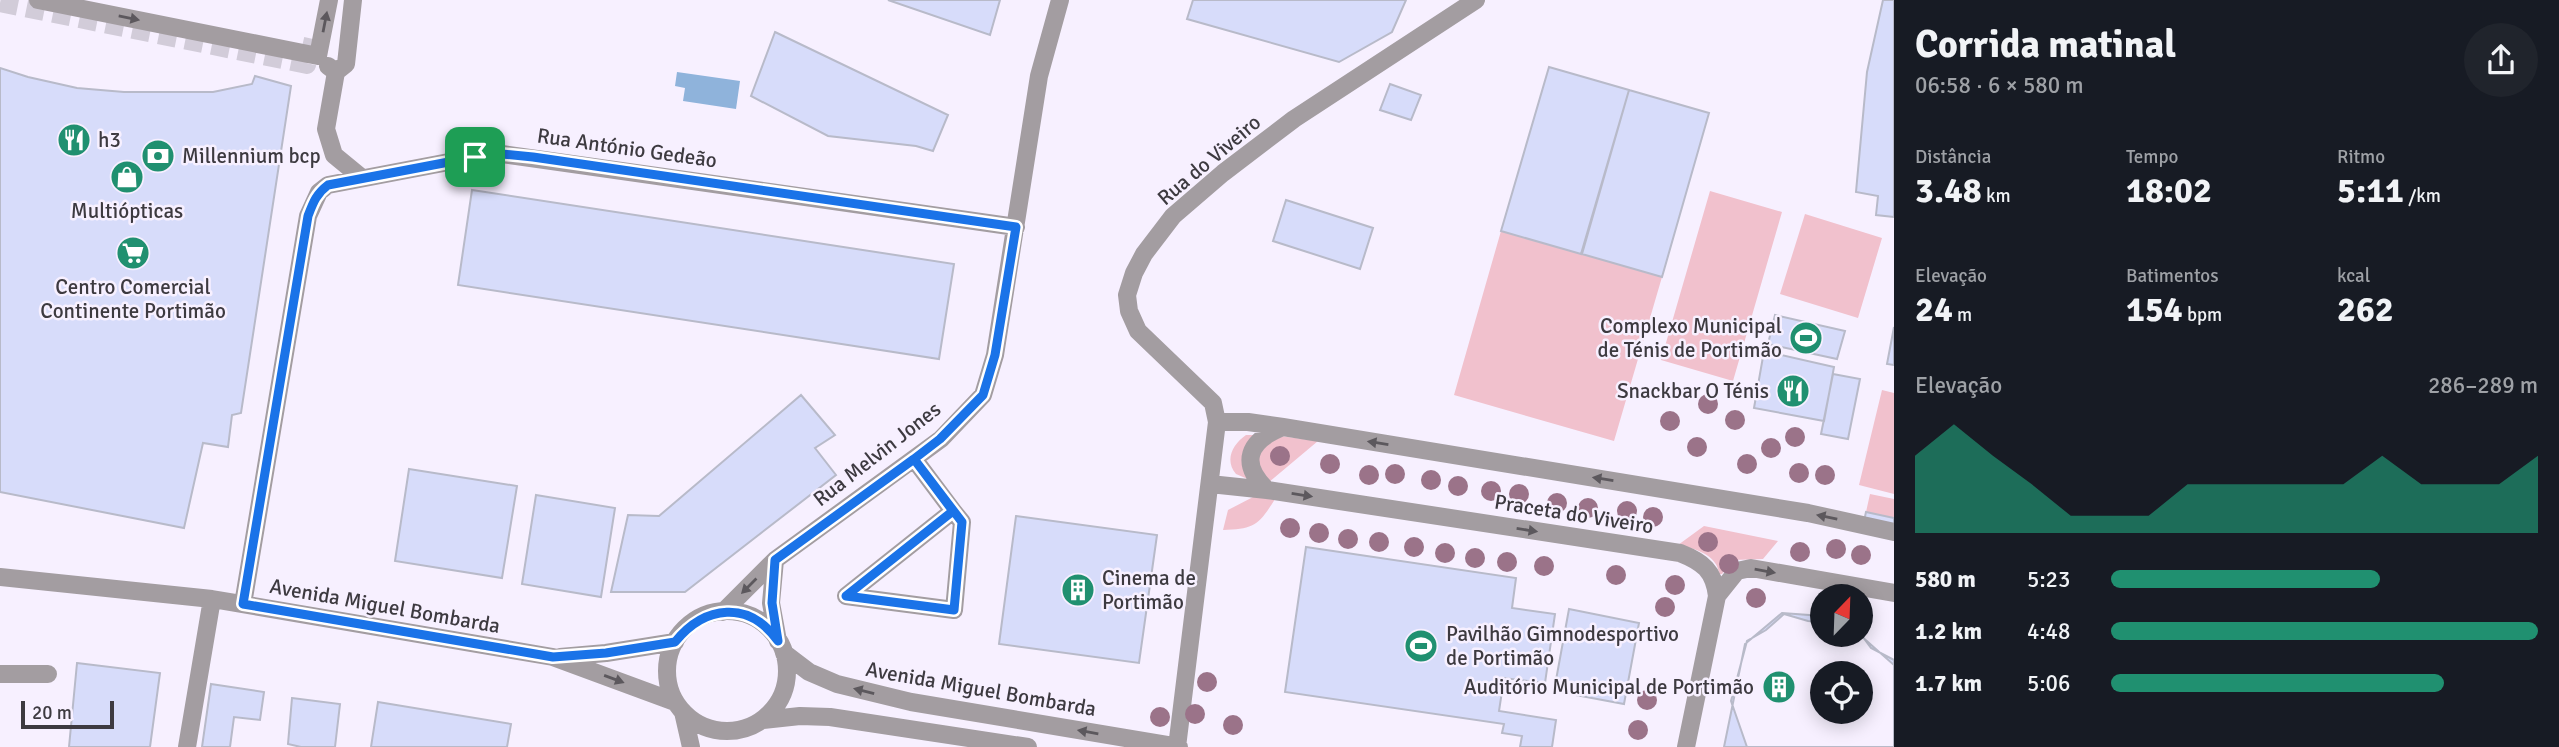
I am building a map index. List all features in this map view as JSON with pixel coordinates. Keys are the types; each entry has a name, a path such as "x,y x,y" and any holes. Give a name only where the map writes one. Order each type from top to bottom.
{"street":[{"path":"38,0 318,56 337,72"},
{"path":"318,56 329,0"},
{"path":"353,0 346,64 337,72 326,130 334,155 362,178"},
{"name":"Rua Melvin Jones","path":"723,612 775,560 940,439 983,395 995,355 1039,76 1060,0"},
{"name":"Rua do Viveiro","path":"1217,422 1213,402 1138,331 1129,311 1127,295 1144,254 1173,216 1243,158 1294,120 1476,0"},
{"name":"Rua António Gedeão","path":"243,604 308,216 319,192 328,185 502,154 1016,227"},
{"path":"1178,747 1217,422"},
{"name":"Praceta do Viveiro","path":"1217,422 1248,422 1283,427 1808,513 1894,531"},
{"path":"1267,490 1252,473 1250,457 1259,440 1283,427"},
{"path":"914,459 962,522 954,610 846,596 953,511"},
{"name":"Praceta do Viveiro","path":"1210,484 1267,490 1680,553 1709,569 1715,581 1717,596"},
{"path":"762,720 779,701 784,689 786,664 772,603 775,560"},
{"path":"1686,747 1717,596 1737,571 1751,568 1894,593"},
{"name":"Avenida Miguel Bombarda","path":"0,576 212,599 553,657 679,707"},
{"path":"187,747 212,599"},
{"path":"691,747 667,678 670,653 687,626 704,616 723,612 745,614 772,632 781,647"},
{"name":"Avenida Miguel Bombarda","path":"553,657 606,653 675,642"},
{"name":"Avenida Miguel Bombarda","path":"781,647 809,672 837,684 911,702 1178,747"},
{"path":"0,674 48,674"},
{"path":"679,707 703,726 727,731 740,730 762,720 800,716 830,718 927,740 1028,747"},
{"path":"725,747 740,730"}],"shaded area":[{"path":"1710,191 1782,212 1733,381 1661,360"},
{"path":"1805,214 1882,238 1858,318 1780,294"},
{"path":"1501,231 1662,277 1614,441 1454,395"},
{"path":"1882,390 1894,393 1894,494 1859,485"},
{"path":"1246,435 1257,435 1250,480 1236,474 1230,458 1237,443"},
{"path":"1280,436 1318,441 1269,482 1258,466 1258,449"},
{"path":"1870,494 1894,499 1894,518 1866,512"},
{"path":"1255,496 1275,499 1255,524 1223,530 1228,510"},
{"path":"1704,526 1778,541 1763,559 1732,560 1722,574 1719,574 1718,567 1710,557 1698,550 1678,545"}],"water":[{"path":"677,72 740,81 736,109 683,101 685,88 675,86"}],"building":[{"path":"888,0 1000,0 990,35"},
{"path":"1193,0 1406,0 1392,32 1339,62 1187,19"},
{"path":"1883,0 1894,0 1894,217 1876,215 1878,196 1856,192 1867,72"},
{"path":"775,32 948,115 933,151 916,146 828,136 751,96"},
{"path":"1549,67 1629,90 1581,254 1501,231"},
{"name":"Centro Comercial Continente Portimão","path":"0,68 77,88 124,92 213,92 252,84 255,76 291,86 241,413 232,415 228,447 203,443 184,528 0,492"},
{"path":"1390,84 1421,95 1411,120 1380,110"},
{"path":"1629,90 1709,113 1662,277 1582,254"},
{"path":"472,190 954,264 939,359 458,285"},
{"path":"1286,200 1373,228 1360,269 1273,241"},
{"name":"Complexo Municipal de Ténis de Portimão","path":"1775,315 1845,331 1837,359 1768,344"},
{"path":"1894,327 1894,365 1887,364"},
{"name":"Snackbar O Ténis","path":"1764,351 1834,367 1824,421 1754,408"},
{"path":"1833,374 1860,379 1848,439 1821,434"},
{"path":"801,395 835,435 815,448 836,475 685,592 611,592 628,515 659,516"},
{"path":"409,469 517,486 502,578 395,561"},
{"path":"536,495 615,508 601,597 522,584"},
{"path":"1866,512 1894,518 1894,537 1862,530"},
{"name":"Cinema de Portimão","path":"1016,516 1157,535 1139,663 999,644"},
{"name":"Pavilhão Gimnodesportivo de Portimão","path":"1306,547 1516,578 1512,608 1555,614 1545,683 1504,678 1499,711 1556,720 1552,747 1520,747 1522,736 1502,733 1504,724 1285,692"},
{"path":"1569,609 1639,623 1624,704 1554,691"},
{"name":"Auditório Municipal de Portimão","path":"1782,613 1810,615 1810,648 1871,648 1894,660 1894,747 1724,747 1745,644"},
{"name":"Auditório Municipal de Portimão","path":"1784,614 1810,621 1810,648 1873,646 1894,665 1894,747 1747,747 1731,701 1747,641 1766,630"},
{"path":"77,663 160,673 150,747 69,747"},
{"path":"211,684 264,692 260,720 234,717 230,747 202,747"},
{"path":"292,698 340,704 335,747 301,747 288,744"},
{"path":"378,702 511,724 507,747 371,747"}],"tunnel":[{"path":"0,3 307,65 313,39"}],"place":[{"name":"h3","path":"74,140"},
{"name":"Millennium bcp","path":"158,156"},
{"name":"Multiópticas","path":"127,177"},
{"name":"Centro Comercial Continente Portimão","path":"133,253"},
{"name":"Complexo Municipal de Ténis de Portimão","path":"1806,338"},
{"name":"Snackbar O Ténis","path":"1793,391"},
{"name":"Cinema de Portimão","path":"1078,590"},
{"name":"Pavilhão Gimnodesportivo de Portimão","path":"1421,646"},
{"name":"Auditório Municipal de Portimão","path":"1779,687"}],"route":[{"path":"475,157 328,185 314,200 308,216 243,604 553,657 606,653 675,642 687,626 704,616 723,612 745,614 755,619 772,632 778,641 772,603 775,560 914,459 962,522 954,610 846,596 953,511 914,459 940,439 983,395 995,355 1016,227 533,157 502,154 475,157"}]}
